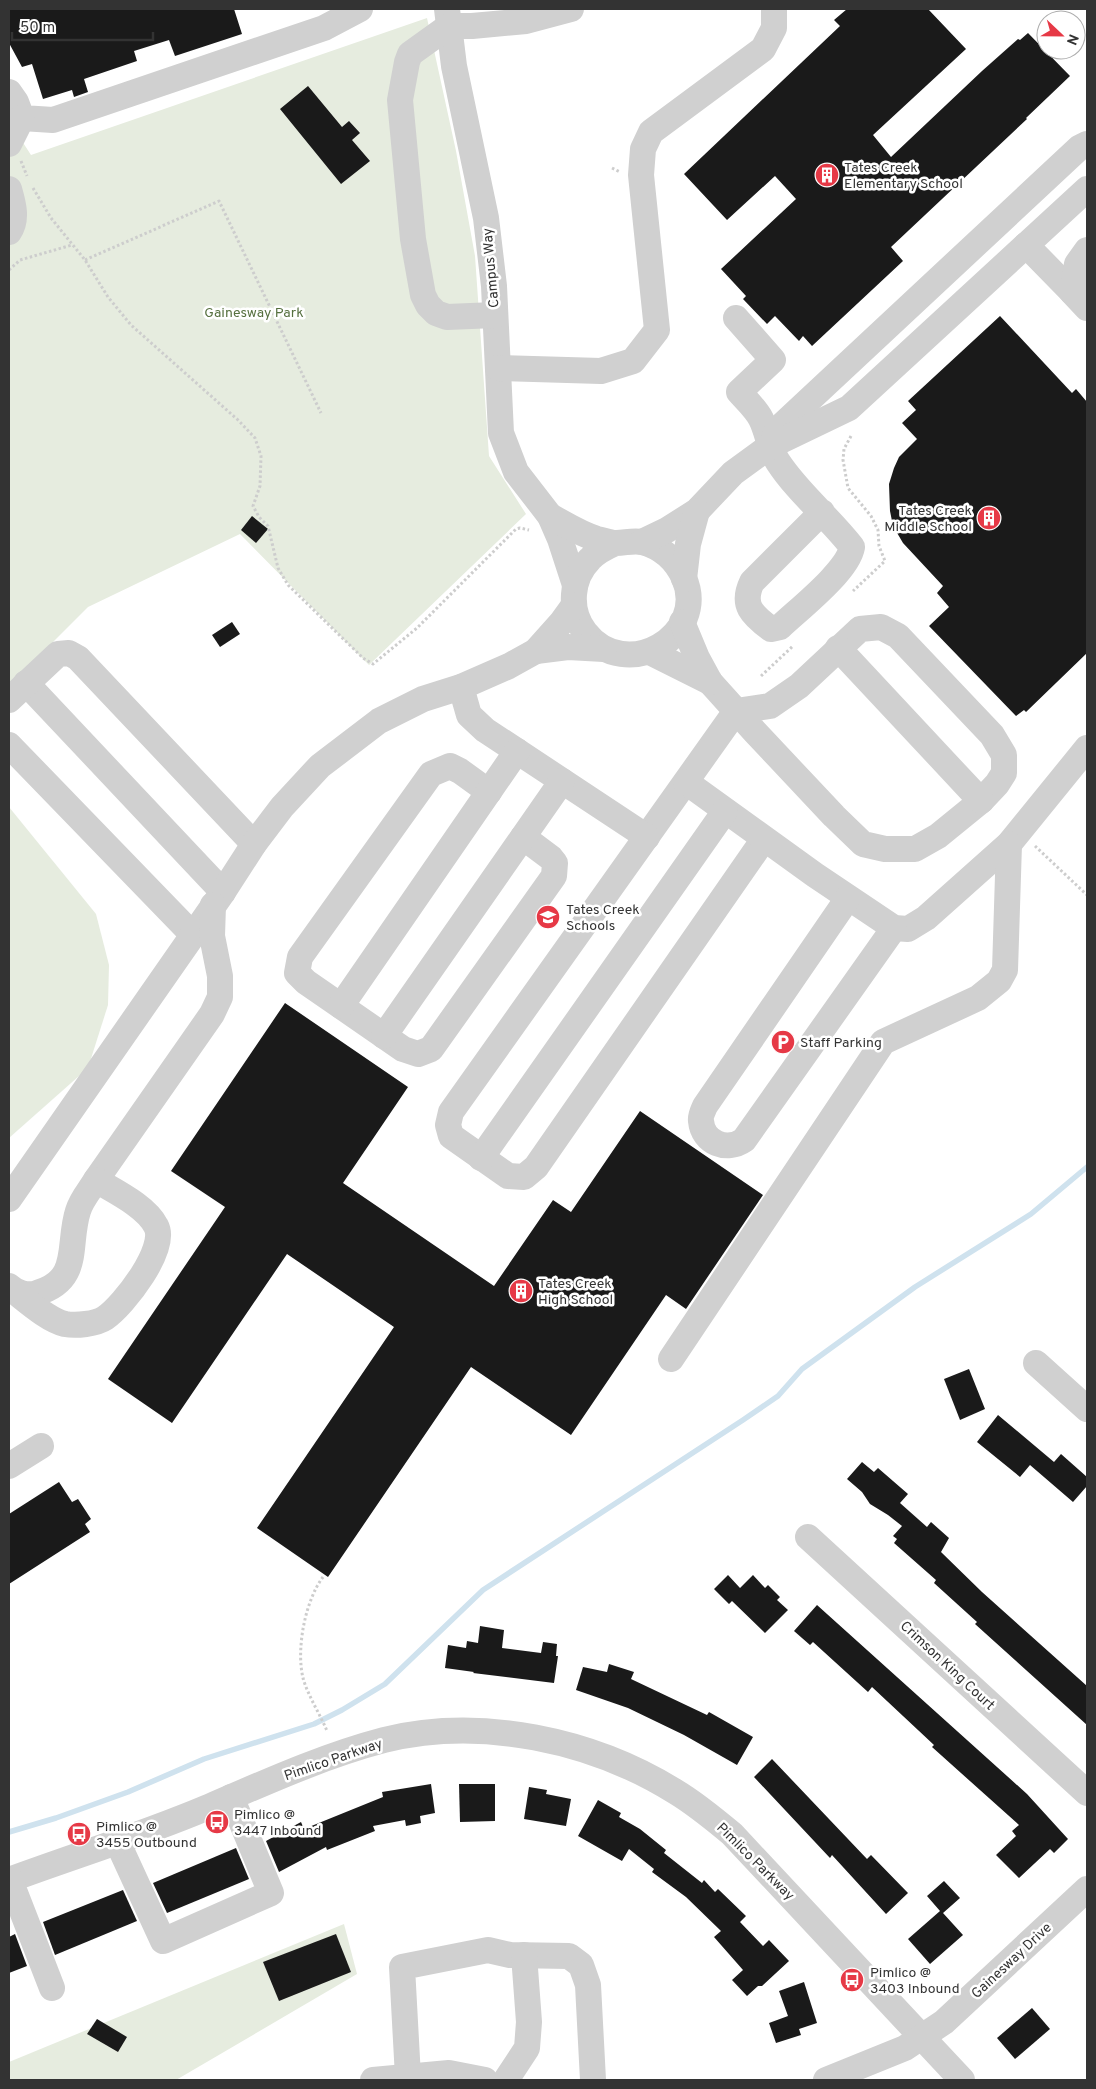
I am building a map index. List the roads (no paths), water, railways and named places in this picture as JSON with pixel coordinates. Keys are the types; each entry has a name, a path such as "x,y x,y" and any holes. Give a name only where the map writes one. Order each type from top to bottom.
{"street":[{"path":"22,118 53,120 324,28 360,9"},
{"path":"495,315 447,317 436,313 428,305 423,295 413,239 400,100 403,79 410,54 448,17 472,26 526,21 571,9"},
{"path":"498,368 601,371 634,361 657,330 642,175 643,149 651,132 763,49 774,28 774,9"},
{"name":"Campus Way","path":"448,17 454,66 486,218 494,286 501,433 516,472 550,516 560,539 575,595"},
{"path":"9,92 16,102 22,118 15,151"},
{"path":"770,446 779,428 1072,155 1087,144"},
{"path":"9,189 14,206 13,226 9,232"},
{"path":"642,542 697,512 733,473 770,446 849,408 1087,189"},
{"path":"1026,245 1079,300"},
{"path":"1079,300 1077,264 1087,250"},
{"path":"736,318 774,360 739,392 761,418 770,446 781,466 822,512"},
{"path":"684,579 688,544 697,512"},
{"name":"Campus Way","path":"550,516 582,534 615,543"},
{"path":"9,1199 218,899 254,844 282,807 320,766 379,721 424,699 461,687 509,666 536,651 561,623 575,595 581,570 590,558 602,549 615,543 642,542 660,549 675,562 684,579 687,593 687,608 682,622 674,635 663,645 650,652 634,655 618,654 592,640 584,630 577,618 575,595"},
{"path":"682,622 697,658 710,682 736,711 834,816 863,844 885,850 915,849 938,836 981,801 997,784 1004,773 1004,755 992,735 898,636 881,627 860,629 799,686 770,706 736,711 451,1112 448,1124 451,1136 508,1176 524,1177 536,1167 764,839"},
{"path":"536,651 568,647 604,648"},
{"path":"838,648 981,801"},
{"path":"650,652 710,682"},
{"path":"218,899 18,691 58,654 69,653 78,658 254,844"},
{"path":"461,687 470,715 485,730 647,837"},
{"path":"9,745 192,934"},
{"path":"686,782 848,898 894,928 908,929 926,918 1009,844 1087,748"},
{"path":"341,1006 517,751"},
{"path":"489,792 460,770 450,766 430,774 300,957 297,973 306,982 403,1049 418,1054 431,1049 554,876 555,863 523,837"},
{"path":"384,1036 562,781"},
{"path":"481,1158 726,811"},
{"path":"671,1359 882,1042 978,998 999,981 1005,970 1009,844"},
{"path":"848,898 705,1106 700,1118 703,1132 711,1140 723,1146 736,1146 744,1140 894,928"},
{"path":"11,1288 32,1295 48,1290 62,1280 72,1263 74,1226 79,1208 96,1180 212,1014 220,998 220,976 212,936 218,899"},
{"path":"11,1288 39,1310 64,1324 86,1324 104,1319 119,1306 153,1258 159,1234 156,1224 137,1206 96,1180"},
{"path":"1036,1363 1087,1409"},
{"path":"9,1466 40,1446"},
{"name":"Crimson King Court","path":"808,1537 1087,1793"},
{"name":"Pimlico Parkway","path":"9,1880 117,1841 344,1752 386,1740 419,1734 452,1732 518,1735 602,1755 641,1773 676,1792 732,1834 962,2080"},
{"path":"117,1841 163,1941 271,1893 231,1797"},
{"path":"9,1880 52,1988"},
{"name":"Gainesway Drive","path":"826,2080 905,2048 944,2022 1087,1889"},
{"path":"408,2077 402,1967 488,1950 510,1955 569,1956 581,1965 588,1985 593,2080"},
{"path":"506,2080 527,2048 529,2022 524,1955"},
{"path":"372,2080 449,2073 485,2080"}],"waterway":[{"path":"9,1832 56,1818 128,1792 204,1759 314,1724 342,1710 385,1684 483,1590 778,1396 802,1369 915,1287 1031,1214 1087,1167"}],"place":[{"name":"Tates Creek Elementary School","path":"827,175"},
{"name":"Tates Creek Middle School","path":"989,518"},
{"name":"Tates Creek Schools","path":"548,917"},
{"name":"Staff Parking","path":"783,1042"},
{"name":"Tates Creek High School","path":"521,1291"},
{"name":"Pimlico @ 3447 Inbound","path":"217,1822"},
{"name":"Pimlico @ 3455 Outbound","path":"79,1834"},
{"name":"Pimlico @ 3403 Inbound","path":"852,1980"}],"park label":[{"name":"Gainesway Park","path":"254,312"}]}
